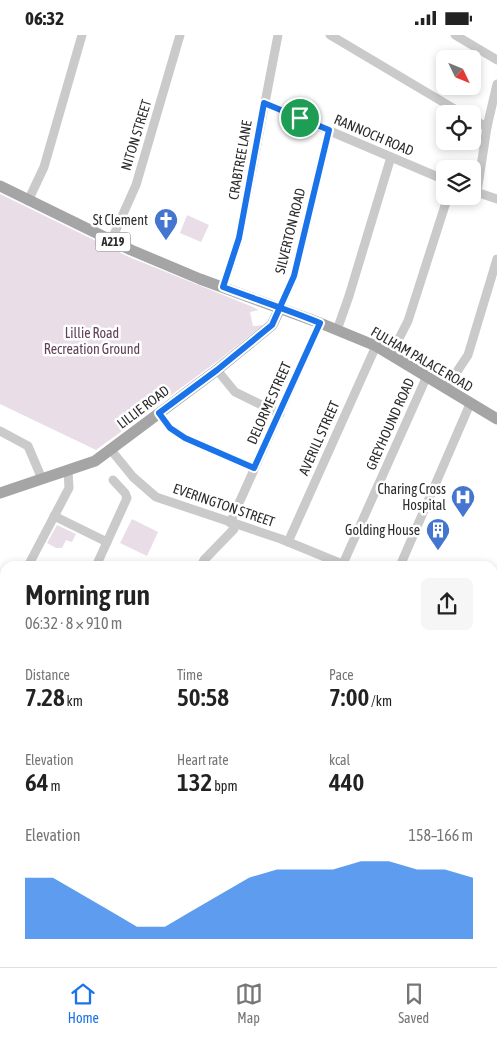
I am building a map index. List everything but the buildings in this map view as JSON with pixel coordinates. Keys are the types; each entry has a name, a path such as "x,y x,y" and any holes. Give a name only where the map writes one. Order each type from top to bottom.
{"main road":[{"name":"FULHAM PALACE ROAD","path":"0,186 111,241 223,287 376,346 497,419"},
{"name":"LILLIE ROAD","path":"0,493 95,461 217,370 272,325 280,308"}],"street":[{"path":"28,201 44,167 82,35"},
{"name":"NITON STREET","path":"111,241 136,185 180,35"},
{"name":"CRABTREE LANE","path":"223,287 239,238 278,35"},
{"path":"330,35 448,105"},
{"path":"455,35 497,60"},
{"path":"481,161 497,84"},
{"name":"RANNOCH ROAD","path":"264,103 436,176"},
{"path":"481,124 488,127"},
{"name":"SILVERTON ROAD","path":"280,308 294,276 329,130"},
{"path":"337,330 350,297 391,157"},
{"path":"481,193 497,199"},
{"path":"391,355 408,321 445,205"},
{"path":"446,388 468,355 497,259"},
{"name":"DELORME STREET","path":"203,561 234,529 233,524 254,468 320,323"},
{"name":"AVERILL STREET","path":"288,542 376,346"},
{"path":"217,370 235,392 280,414"},
{"name":"GREYHOUND ROAD","path":"346,561 427,376"},
{"path":"402,561 470,404"},
{"path":"159,413 170,428 185,438 254,468"},
{"path":"0,431 28,446 42,479"},
{"name":"EVERINGTON STREET","path":"111,450 132,477 156,497 288,542 332,561"},
{"path":"31,561 69,488 68,471"},
{"path":"98,561 127,499 125,493 113,480"},
{"path":"54,516 107,542"}],"green space":[{"name":"Lillie Road Recreation Ground","path":"0,194 129,257 253,307 259,310 250,312 253,326 263,325 219,360 96,450 0,404"},
{"path":"187,215 209,225 201,242 180,233"},
{"path":"132,519 158,532 147,556 120,543"},
{"path":"57,525 76,534 72,542 66,540 62,548 56,548 47,543"}],"place":[{"name":"St Clement","path":"166,241"},
{"name":"Charing Cross Hospital","path":"463,518"},
{"name":"Golding House","path":"438,551"}],"route":[{"path":"300,118 264,103 246,208 239,238 223,287 263,302 280,308 298,314 320,323 254,468 185,438 170,428 159,413 217,370 272,325 280,308 286,296 294,276 329,130 300,118"}]}
